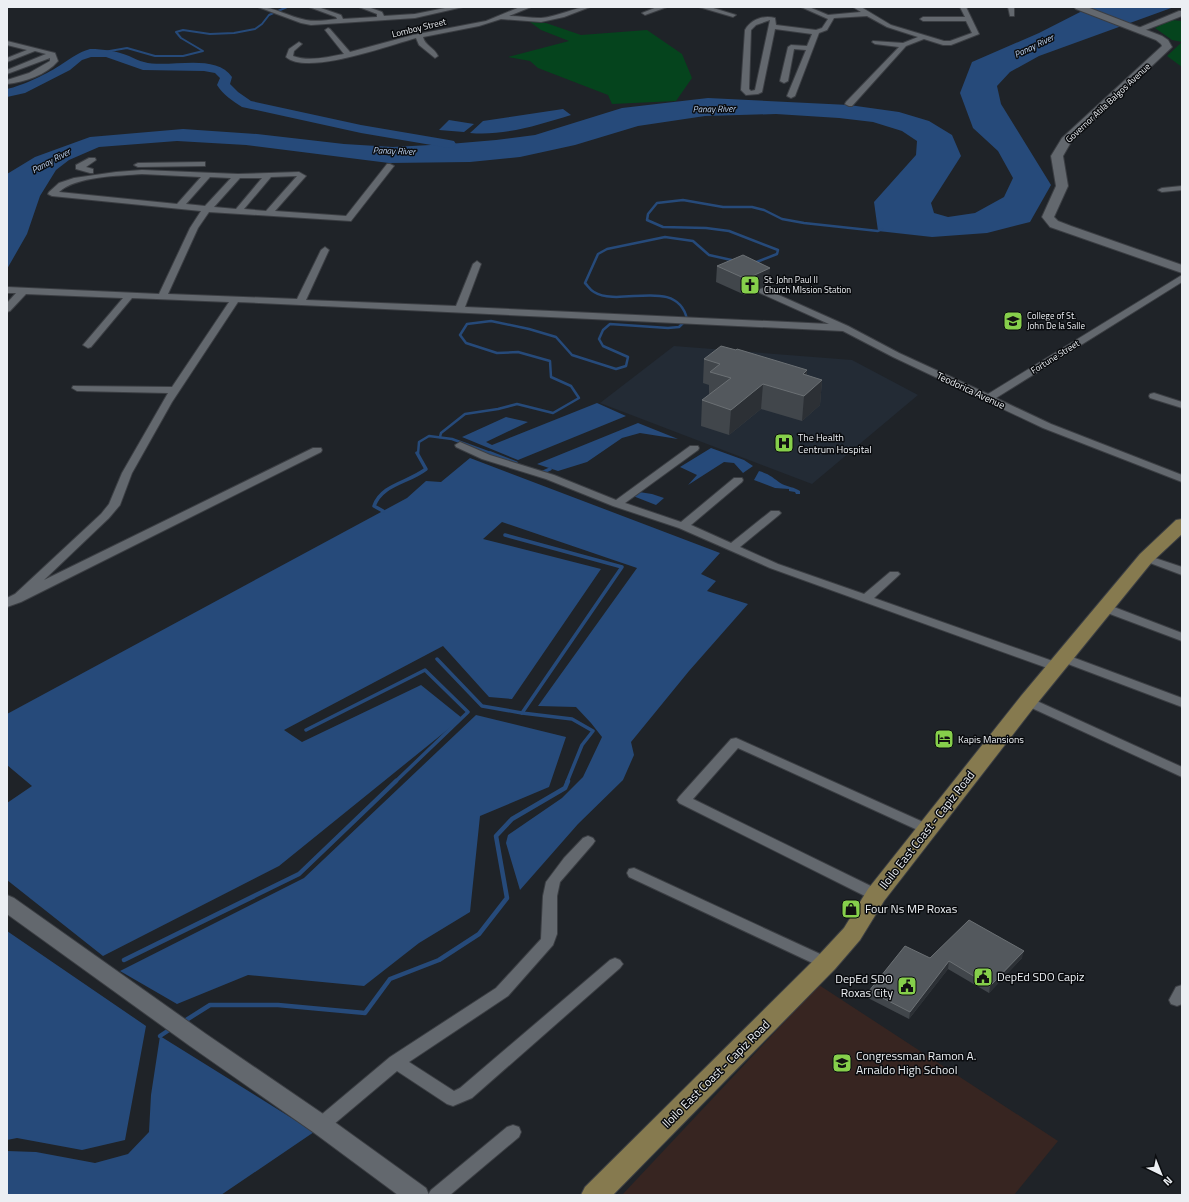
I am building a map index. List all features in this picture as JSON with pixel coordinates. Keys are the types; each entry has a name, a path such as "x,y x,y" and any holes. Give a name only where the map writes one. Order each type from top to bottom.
{"main road":[{"path":"1081,8 1140,30"},
{"name":"Governor Atila Balgos Avenue","path":"1140,30 1159,38 1165,42 1167,47 1066,140 1057,156 1062,186 1048,217 1054,224 1182,269"},
{"name":"Iloilo East Coast - Capiz Road","path":"595,1195 826,963 852,934 876,895 1028,701 1146,558 1182,524"},
{"path":"7,903 198,1040 321,1125 417,1195"}],"street":[{"path":"260,7 311,23 381,19 431,14 460,7"},
{"path":"312,7 340,16 341,21"},
{"path":"362,7 380,13 381,19"},
{"name":"Lomboy Street","path":"299,44 291,50 290,57 300,61 312,61 348,54 419,36 476,25 500,17 512,11 528,7"},
{"path":"500,17 541,20 562,16 587,7"},
{"path":"645,13 664,7"},
{"path":"702,7 733,15"},
{"path":"804,7 822,17 866,14"},
{"path":"856,7 889,26 947,44 976,34 963,7"},
{"path":"1011,7 1012,15"},
{"path":"418,9 431,14"},
{"path":"1140,30 1182,13"},
{"path":"772,27 816,32 825,29 832,17"},
{"path":"768,18 773,19 772,27 758,92 748,93 745,90 748,30 750,26 768,18"},
{"path":"923,20 969,19"},
{"path":"328,30 348,54"},
{"path":"784,81 795,30"},
{"path":"791,96 816,32"},
{"path":"419,36 421,44 433,52 435,56"},
{"path":"849,104 904,45 924,37"},
{"path":"875,42 904,45"},
{"path":"7,43 53,54"},
{"path":"7,48 16,45"},
{"path":"791,47 809,48"},
{"path":"7,60 35,49"},
{"path":"7,72 53,54"},
{"path":"7,82 20,80 50,66 54,61 53,54"},
{"path":"786,70 800,71"},
{"path":"92,160 79,167 89,174 142,172 238,176 299,174 302,176 268,214"},
{"path":"202,164 155,164 99,168 89,174 62,185 52,194 237,212 348,219 390,166"},
{"path":"179,207 208,174"},
{"path":"237,212 270,174"},
{"path":"162,296 194,228 207,209 238,176"},
{"path":"1162,190 1182,188"},
{"path":"300,302 325,250"},
{"path":"460,309 477,264"},
{"name":"Fortune Street","path":"989,398 1182,278"},
{"path":"7,290 683,319 845,328"},
{"path":"7,309 23,291"},
{"name":"Teodorica Avenue","path":"763,291 845,328 896,355 1047,426 1182,479"},
{"path":"88,345 130,295"},
{"path":"12,601 105,516 114,505 127,473 167,402 236,299"},
{"path":"76,388 176,390"},
{"path":"1154,396 1182,405"},
{"path":"460,445 486,457 550,477 618,504 683,526 774,566 1182,703"},
{"path":"618,504 694,448"},
{"path":"12,601 317,450"},
{"path":"683,526 738,480"},
{"path":"732,548 775,513"},
{"path":"1146,558 1182,571"},
{"path":"866,598 894,574"},
{"path":"1106,608 1182,637"},
{"path":"1028,701 1182,772"},
{"path":"876,895 684,800 736,742 928,829"},
{"path":"321,1125 396,1062 502,992 548,941 550,933 550,895 553,880 588,841"},
{"path":"634,873 826,963"},
{"path":"396,1062 453,1098 466,1092 616,964"},
{"path":"437,1195 513,1132"}],"shaded area":[{"name":"The Health Centrum Hospital","path":"674,346 852,360 918,395 812,484 600,403"},
{"name":"Congressman Ramon A. Arnaldo High School","path":"819,985 1058,1141 1014,1195 622,1195"}],"green space":[{"path":"1171,20 1182,21 1182,42 1172,40 1155,28"},
{"path":"530,22 546,23 581,35 647,30 682,54 692,78 676,101 612,104 608,95 538,68 530,61 508,57 569,41 541,30"},
{"path":"1182,42 1182,67 1167,56"}],"water":[{"name":"Panay River","path":"1090,7 1174,7 1039,56 1010,72 997,86 1001,104 1051,185 1030,222 987,233 932,237 878,231 874,202 916,155 917,141 902,131 873,122 839,118 776,114 705,116 638,126 575,145 520,157 470,162 389,163 246,145 177,141 99,147 69,160 56,170 40,196 27,234 7,269 7,174 35,157 90,137 183,129 257,134 344,144 393,147 449,144 535,135 622,108 708,98 849,105 899,112 929,121 952,135 961,156 931,203 934,213 948,217 975,213 1004,197 1013,178 998,151 973,128 960,93 972,62 1039,33"},
{"path":"563,109 571,115 521,129 496,133 470,133 483,121"},
{"path":"449,120 474,124 464,132 439,130"},
{"path":"597,403 626,416 518,460 462,437 506,417 528,422 486,442 492,445"},
{"path":"638,423 678,439 640,433 622,438 587,462 558,471 537,464"},
{"path":"711,448 744,460 753,466 743,473 734,463 724,462 688,485 697,475 680,467"},
{"path":"470,458 720,553 701,574 716,581 707,591 748,604 689,671 631,742 634,755 623,780 578,824 520,890 506,843 508,835 562,798 583,777 602,737 576,707 538,706 637,568 502,522 483,539 601,569 512,699 489,697 443,646 284,730 302,742 421,685 462,718 279,866 103,956 7,880 7,803 32,786 7,765 7,714 407,498 426,481 441,482"},
{"path":"759,471 769,475 782,484 800,491 800,494 789,491 789,489 775,488 754,480"},
{"path":"639,492 664,498 656,505 633,496"},
{"path":"476,715 566,737 549,787 480,816 470,912 419,943 364,986 248,975 177,1004 120,971 304,878"},
{"path":"7,931 146,1026 125,1140 82,1150 17,1138 7,1140"},
{"path":"160,1036 314,1132 221,1195 7,1195 7,1151 36,1152 95,1163 128,1154 149,1132 151,1095"}],"building":[{"path":"743,255 770,268 746,279 717,266"},
{"path":"721,346 737,349 807,370 803,374 822,380 804,396 763,384 731,410 702,400 731,378 710,372 720,364 704,359"},
{"path":"969,920 1024,951 990,986 949,961 910,1012 869,991 905,946 930,958"}],"waterway":[{"path":"98,53 127,48 155,56 183,56 203,51 181,38 176,32 183,30 210,34 234,33 255,29 262,24 269,15 287,7"},
{"path":"7,93 20,90 66,67 78,57 90,53 106,53 124,58 143,66 204,67 219,70 226,77 223,85 233,95 247,104 361,129 449,144"},
{"path":"754,263 777,254 778,250 729,231 706,228 663,227 647,220 648,214 657,203 683,200 723,207 752,207 764,210 782,219 804,223 878,231 882,229"},
{"path":"440,437 441,433 465,414 498,409 517,404 553,413 579,398 571,386 551,377 550,361 518,352 497,353 466,343 460,335 467,324 491,321 529,329 556,337 572,355 616,369 626,366 628,357 603,346 599,339 603,330 610,324 668,328 679,327 687,319 681,306 672,299 646,295 618,297 605,296 590,289 585,283 598,254 607,249 665,237 693,241 709,255 736,261"},
{"path":"418,454 419,442 429,436 452,439 493,454"},
{"path":"383,511 374,506 383,493 396,484 419,474 426,469 417,453"},
{"path":"490,453 516,463"},
{"path":"541,473 550,469"},
{"path":"505,535 622,567 522,713"},
{"path":"437,659 482,706 522,713"},
{"path":"306,730 425,670 468,712 395,782"},
{"path":"522,713 572,719 593,731 582,745 567,782"},
{"path":"124,960 299,874 396,781"},
{"path":"183,1022 210,1005 278,1005 365,1013 390,979 439,960 479,934 507,898 496,836 512,819 565,788 568,781"},
{"path":"160,1036 172,1028"}],"place":[{"name":"St. John Paul II Church MIssion Station","path":"750,285"},
{"name":"College of St. John De la Salle","path":"1013,321"},
{"name":"The Health Centrum Hospital","path":"784,443"},
{"name":"Kapis Mansions","path":"944,739"},
{"name":"Four Ns MP Roxas","path":"851,909"},
{"name":"DepEd SDO Capiz","path":"983,977"},
{"name":"DepEd SDO Roxas City","path":"907,986"},
{"name":"Congressman Ramon A. Arnaldo High School","path":"842,1063"}]}
